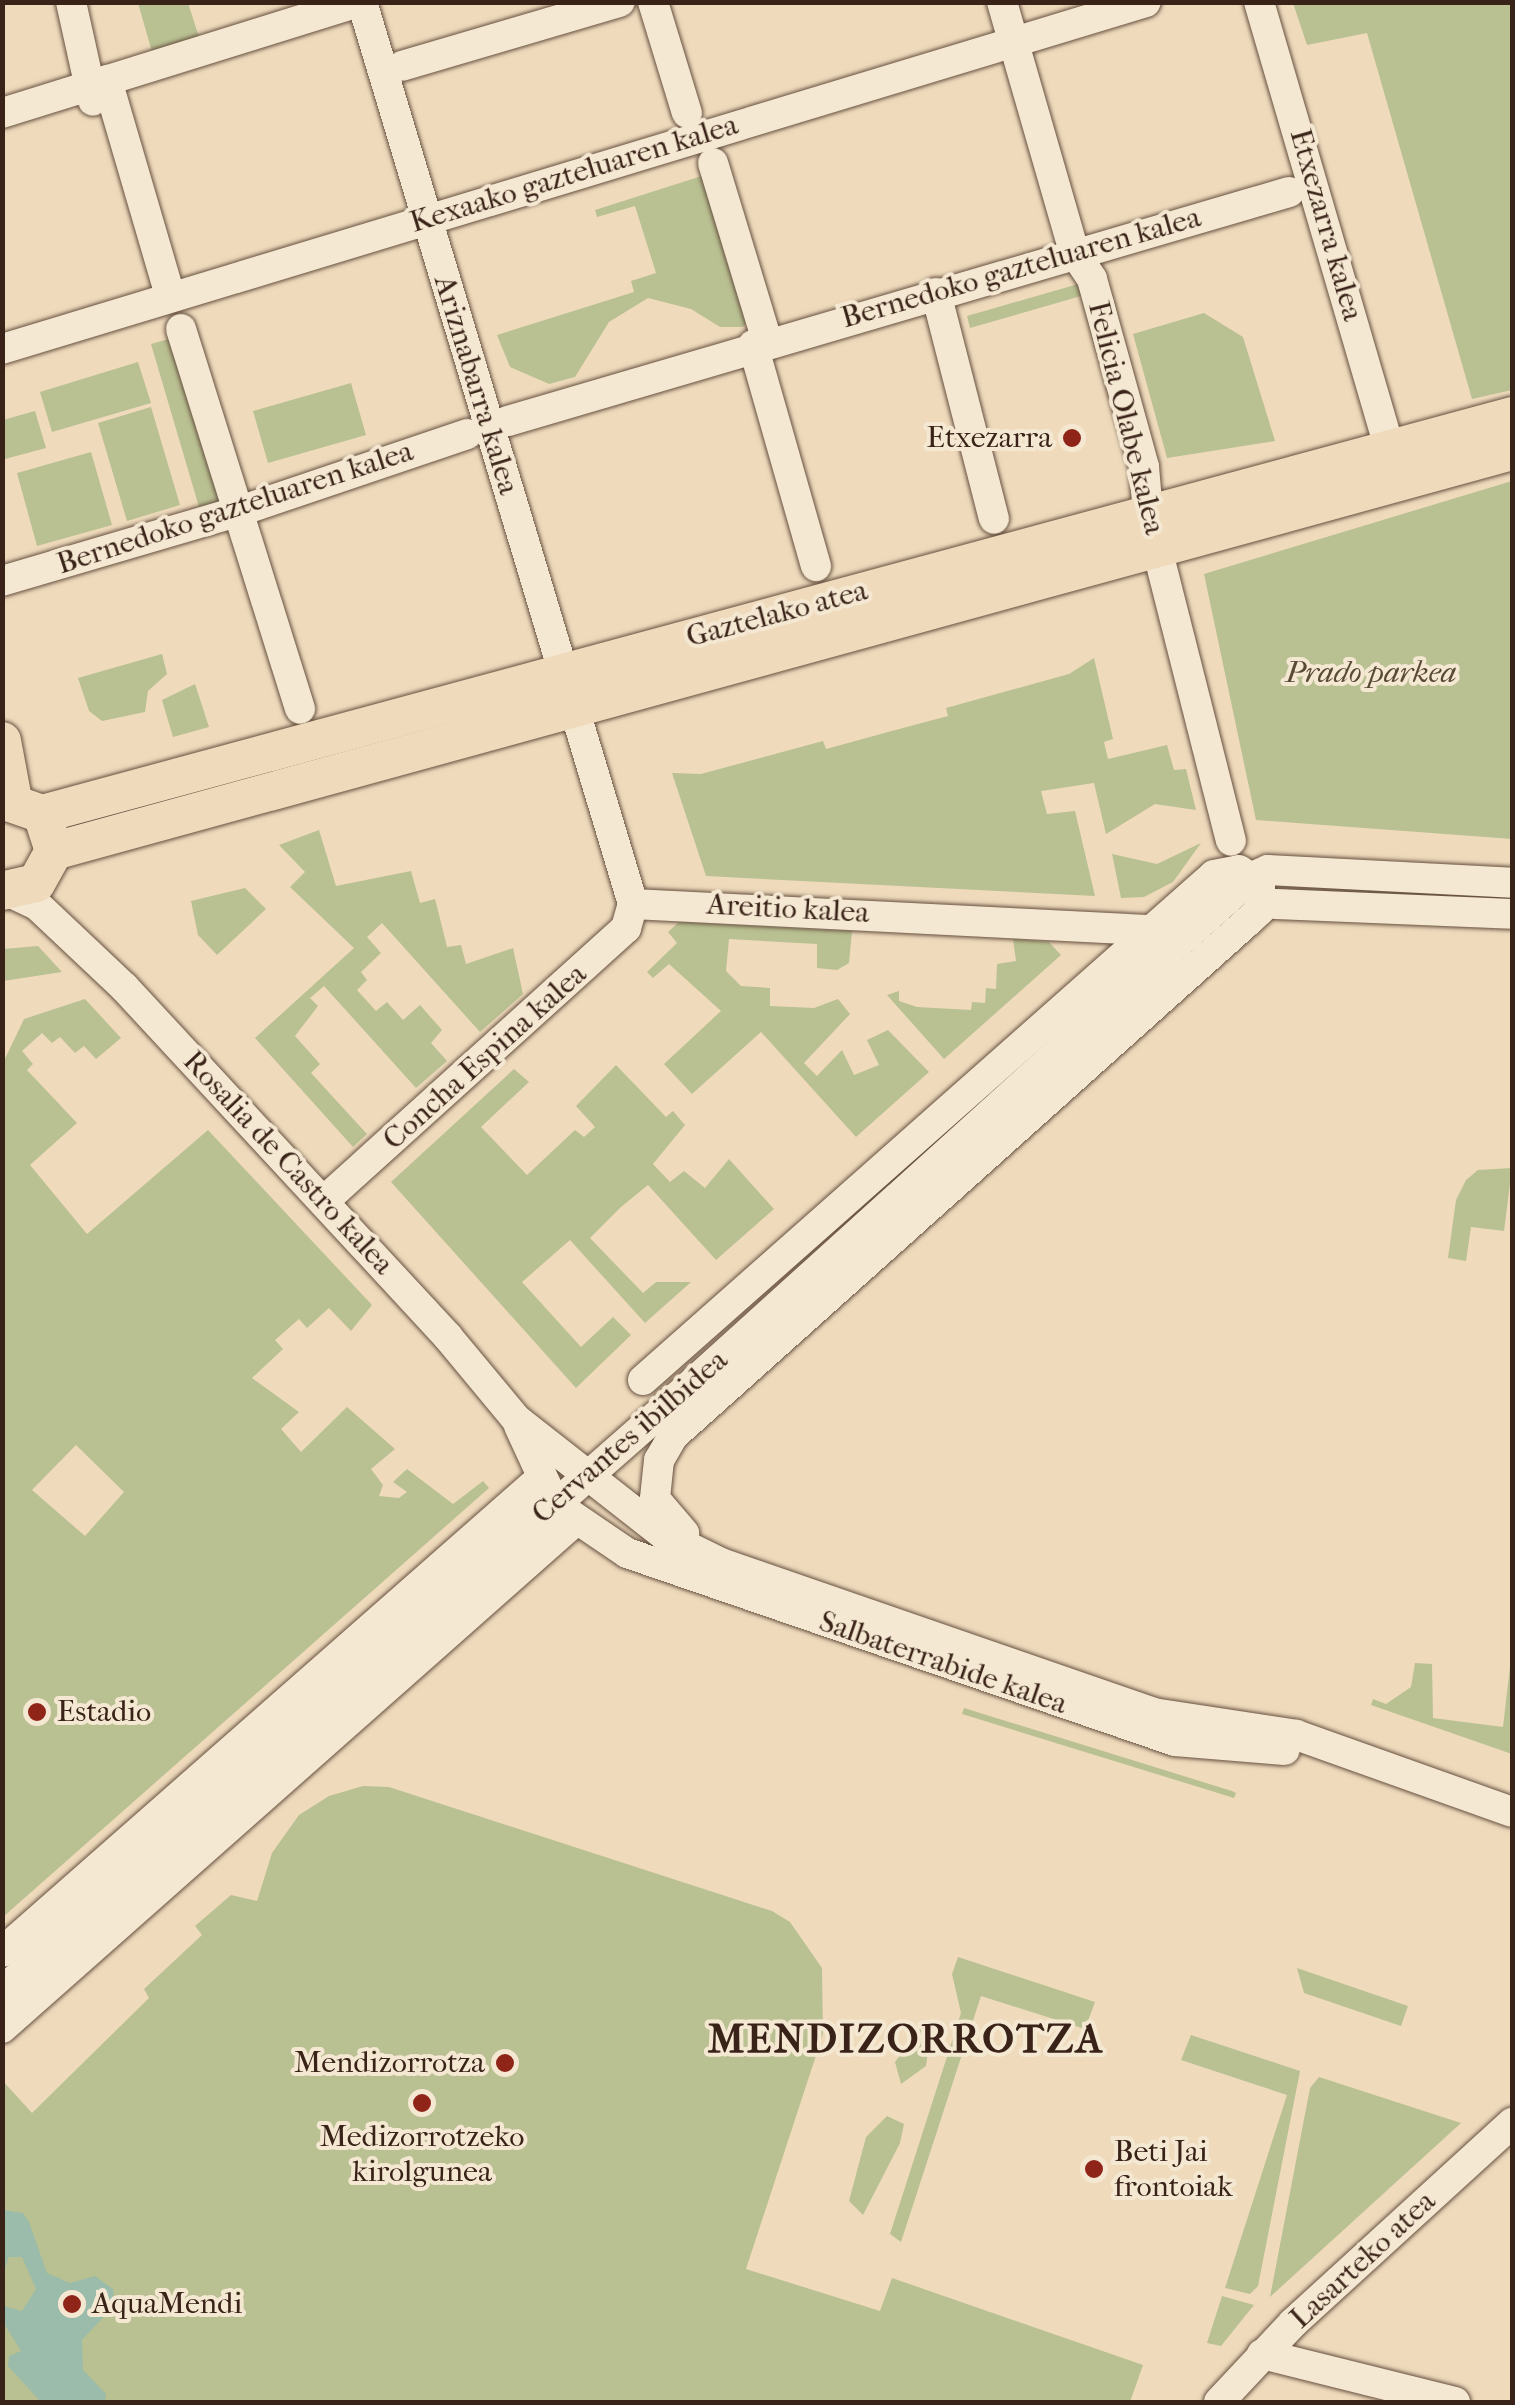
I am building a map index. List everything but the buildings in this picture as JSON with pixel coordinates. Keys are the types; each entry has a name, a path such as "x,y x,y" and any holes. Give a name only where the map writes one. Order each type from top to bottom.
{"main road":[{"name":"Gaztelako atea","path":"1153,531 1390,449 1512,416"},
{"name":"Gaztelako atea","path":"6,891 50,861 568,691 1153,531 1512,451"},
{"name":"Gaztelako atea","path":"19,804 568,691"},
{"path":"2,741 19,804 50,861"}],"street":[{"path":"71,2 170,295"},
{"path":"2,113 98,91 361,2"},
{"name":"Ariznabarra kalea","path":"361,2 568,691"},
{"path":"402,66 620,2"},
{"path":"653,2 687,113"},
{"name":"Felicia Olabe kalea","path":"1002,2 1074,252 1092,279 1144,467 1153,531 1231,841"},
{"name":"Kexaako gazteluaren kalea","path":"2,349 1146,2"},
{"name":"Etxezarra kalea","path":"1259,2 1390,449"},
{"path":"713,163 816,566"},
{"name":"Bernedoko gazteluaren kalea","path":"508,421 760,343 1289,192"},
{"path":"936,293 994,518"},
{"path":"181,329 300,709"},
{"name":"Bernedoko gazteluaren kalea","path":"2,581 240,511 467,434"},
{"path":"568,691 633,904"},
{"path":"50,861 50,916"},
{"name":"Cervantes ibilbidea","path":"643,1380 1147,930 1214,875 1239,870 1252,877 1262,895 1260,910 663,1448 654,1484 656,1506 721,1563"},
{"path":"1252,877 1268,870 1512,883"},
{"name":"Cervantes ibilbidea","path":"2,1952 585,1478 1252,877"},
{"name":"Rosalia de Castro kalea","path":"6,891 50,916 324,1202 516,1419 585,1478"},
{"name":"Areitio kalea","path":"633,904 1147,930"},
{"name":"Concha Espina kalea","path":"324,1202 612,942 626,928 633,904"},
{"path":"1276,904 1512,914"},
{"name":"Rosalia de Castro kalea","path":"516,1419 556,1502"},
{"name":"Salbaterrabide kalea","path":"585,1478 664,1535 721,1563 1153,1713 1296,1735 1512,1812"},
{"name":"Cervantes ibilbidea","path":"2,1991 556,1502"},
{"name":"Cervantes ibilbidea","path":"2,2028 556,1502"},
{"name":"Salbaterrabide kalea","path":"556,1502 627,1553 1175,1741 1353,1756"},
{"name":"Lasarteko atea","path":"1219,2402 1262,2354 1512,2123"},
{"path":"1262,2354 1455,2402"}],"green space":[{"path":"138,3 188,3 199,37 152,52"},
{"path":"1293,3 1510,3 1512,390 1472,399 1367,33 1307,45"},
{"path":"708,174 750,318 743,327 720,327 691,309 648,298 609,322 575,377 549,384 510,367 497,335 634,292 631,281 656,273 635,206 597,217 595,210"},
{"path":"1085,282 1088,294 970,328 967,316"},
{"path":"1204,313 1243,337 1275,441 1167,458 1133,334"},
{"path":"172,338 220,501 199,507 151,344"},
{"path":"138,362 151,403 52,432 40,392"},
{"path":"351,383 366,435 268,463 253,411"},
{"path":"151,407 180,505 127,521 98,423"},
{"path":"35,411 46,448 5,459 3,420"},
{"path":"91,452 112,525 37,546 17,473"},
{"name":"Prado parkea","path":"1512,481 1512,839 1256,820 1204,574"},
{"path":"162,654 167,674 148,691 145,712 102,721 89,711 78,678"},
{"path":"1094,658 1113,739 1104,742 1108,759 1167,745 1174,770 1186,769 1196,810 1155,804 1106,834 1094,783 1041,791 1047,814 1075,811 1095,896 706,876 672,773 701,774 823,741 826,749 948,716 946,708 1069,674"},
{"path":"195,684 209,727 173,737 162,700"},
{"path":"319,830 336,886 411,871 420,903 435,899 447,947 461,945 466,964 513,948 523,994 480,1032 382,923 367,937 381,953 361,972 367,980 357,990 376,1011 387,1002 403,1020 420,1005 442,1030 431,1043 447,1061 416,1088 324,986 310,998 318,1006 295,1036 320,1064 311,1073 367,1134 353,1147 255,1038 354,948 290,887 305,872 279,845"},
{"path":"1201,843 1173,882 1144,897 1121,898 1112,854 1157,864"},
{"path":"245,888 266,909 217,955 198,935 191,901"},
{"path":"679,922 852,931 849,963 837,970 817,968 817,944 729,939 726,971 741,986 770,988 770,1006 814,1008 838,999 850,1014 804,1063 817,1076 842,1050 854,1075 879,1065 867,1040 888,1030 929,1072 856,1137 761,1032 692,1094 664,1064 721,1011 669,964 653,978 647,972 677,943 668,932"},
{"path":"1013,939 1049,942 1061,955 944,1059 887,995 899,991 899,1001 917,1007 971,1010 972,1002 985,1003 986,988 996,989 997,964 1016,961"},
{"path":"38,946 62,972 3,981 3,949"},
{"path":"85,999 121,1038 96,1059 84,1046 75,1053 60,1037 52,1043 42,1033 22,1051 33,1064 27,1070 77,1123 30,1165 87,1234 208,1130 372,1305 351,1331 329,1308 307,1328 299,1319 275,1340 283,1349 252,1378 299,1412 281,1429 301,1452 347,1407 395,1449 371,1469 383,1485 379,1496 399,1498 407,1492 393,1482 407,1469 453,1504 483,1481 489,1488 3,1917 3,1063 24,1019","holes":["76,1445 124,1492 85,1536 32,1490"]},
{"path":"616,1065 666,1117 673,1111 685,1125 653,1164 670,1182 684,1171 705,1188 729,1159 774,1209 716,1260 648,1185 621,1207 590,1238 643,1293 656,1282 691,1282 645,1323 570,1240 522,1282 581,1347 613,1317 631,1335 576,1388 391,1182 514,1069 529,1082 481,1127 527,1175 575,1130 584,1137 595,1127 576,1106"},
{"path":"1512,1168 1504,1231 1471,1227 1466,1261 1448,1258 1456,1200 1466,1180 1478,1170"},
{"path":"1512,1649 1512,1754 1371,1705 1373,1699 1386,1704 1411,1687 1415,1663 1432,1664 1433,1718 1503,1727"},
{"path":"964,1708 1236,1793 1234,1798 962,1714"},
{"name":"Medizorrotzeko kirolgunea","path":"363,1786 389,1787 772,1911 790,1922 822,1968 823,2034 746,2269 880,2311 892,2278 1143,2365 1130,2402 3,2402 2,2080 32,2113 149,1998 144,1989 202,1935 195,1926 231,1895 257,1901 272,1853 299,1815 329,1796"},
{"path":"958,1957 1095,2002 1085,2029 981,1996 901,2242 890,2234 961,2013 952,1974"},
{"path":"1297,1968 1408,2006 1401,2026 1304,1993"},
{"path":"923,2024 931,2029 926,2066 901,2084 895,2062"},
{"path":"1191,2035 1300,2071 1258,2286 1250,2294 1225,2288 1287,2095 1181,2060"},
{"path":"1319,2077 1461,2123 1270,2297 1310,2088"},
{"path":"887,2116 904,2124 900,2143 863,2215 849,2201 866,2137"},
{"path":"1222,2296 1254,2305 1221,2346 1207,2343"}],"shaded area":[{"name":"AquaMendi","path":"3,2210 23,2213 47,2273 70,2283 95,2276 113,2289 114,2306 82,2340 83,2370 106,2394 105,2402 41,2402 8,2366 9,2356 21,2351 3,2322 3,2306 22,2311 36,2289 22,2257 9,2257 3,2273"}],"place":[{"name":"Etxezarra","path":"1072,438"},
{"name":"Estadio","path":"37,1712"},
{"name":"Mendizorrotza","path":"505,2063"},
{"name":"Medizorrotzeko kirolgunea","path":"422,2103"},
{"name":"Beti Jai frontoiak","path":"1094,2169"},
{"name":"AquaMendi","path":"72,2304"}],"district":[{"name":"MENDIZORROTZA","path":"906,2039"}]}
